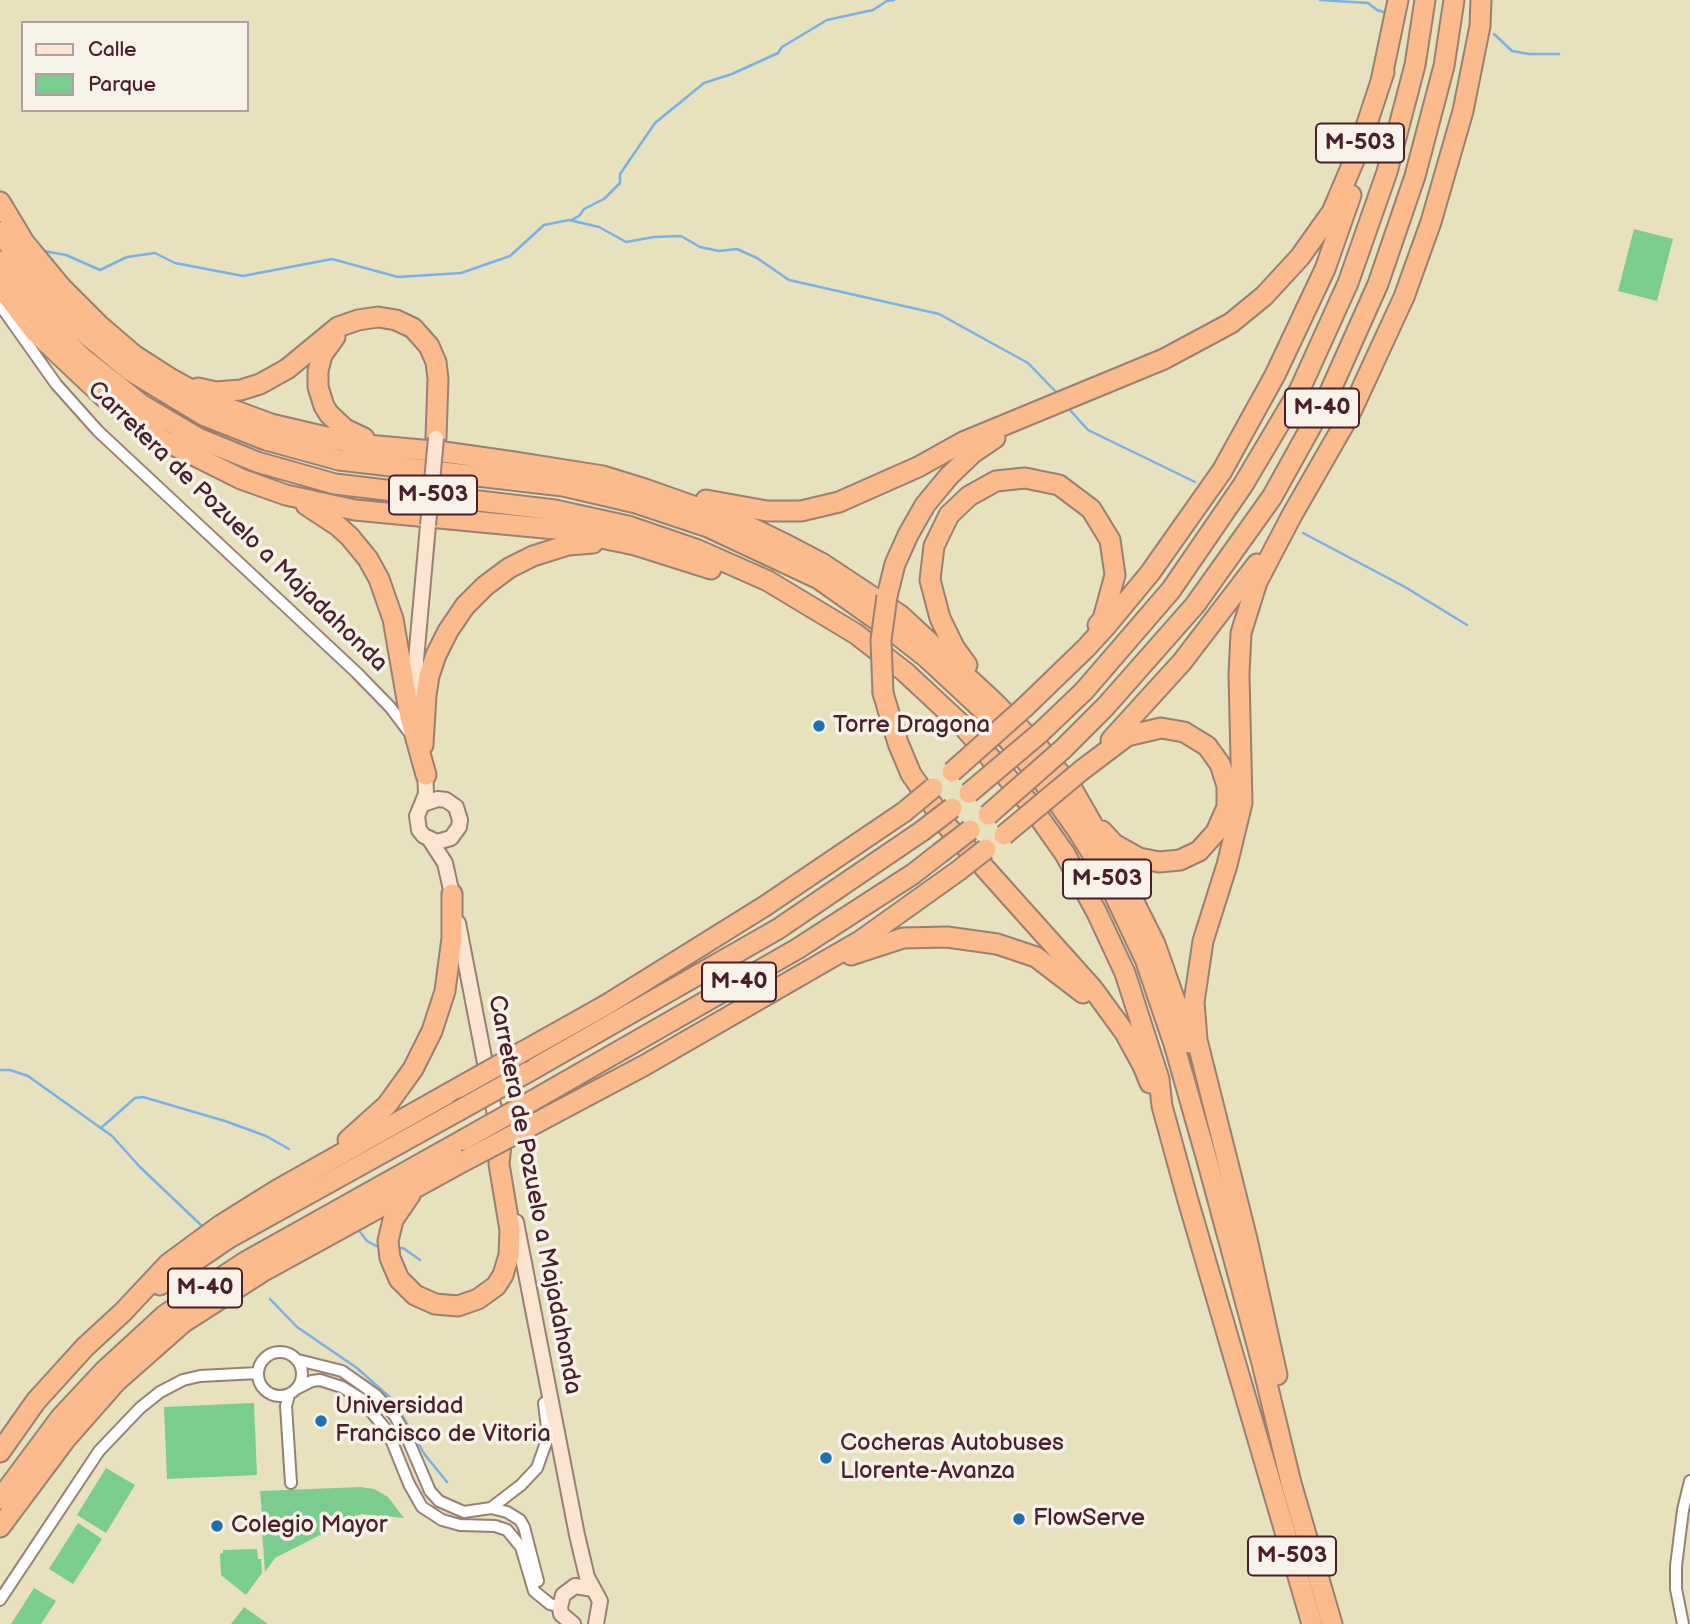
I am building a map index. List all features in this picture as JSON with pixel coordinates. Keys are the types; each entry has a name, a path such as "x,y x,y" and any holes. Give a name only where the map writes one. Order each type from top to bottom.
{"highway":[{"path":"123,1311 168,1264 222,1225 319,1165 606,1005 754,913 904,811 933,789 1086,649 1150,573 1222,471 1275,375 1325,270 1361,167 1398,0"},
{"name":"M-40","path":"0,1452 36,1401 123,1311 229,1238 778,929 952,808 1040,733 1084,691 1171,590 1243,485 1300,389 1348,282 1387,172 1415,65 1425,0"},
{"name":"M-40","path":"0,1499 61,1417 103,1371 166,1314 245,1262 797,948 913,874 988,815 1063,749 1106,706 1195,605 1272,497 1328,396 1378,284 1415,176 1444,66 1454,0"},
{"path":"1320,1578 1318,1551 1291,1445 1247,1239 1196,1040 1194,1002 1203,941 1227,865 1242,803 1239,674 1241,633 1257,582 1350,414 1404,297 1431,222 1464,111 1484,0"},
{"name":"M-503","path":"0,202 24,242 89,316 134,355 167,377 217,404 271,424 356,444 444,452 603,476 718,503 767,511 802,511 839,502 873,489 963,442 1198,342 1231,323 1264,296 1300,257 1332,212 1357,151 1384,72"},
{"name":"M-503","path":"0,232 32,277 76,326 129,370 179,402 233,429 299,450 377,465 563,486 636,503 708,527 819,579 927,658 984,711 1042,780 1078,831 1109,883 1145,959 1174,1044 1209,1167 1291,1483 1332,1624"},
{"name":"M-503","path":"0,261 22,292 84,359 142,405 225,450 295,474 335,484 543,508 628,526 664,538 732,564 802,600 856,634 905,672 963,726 1029,803 1065,854 1125,973 1159,1079 1162,1106 1312,1624"},
{"path":"0,276 34,331"},
{"name":"M-503","path":"0,286 34,331 61,359 132,419 205,462 241,479 286,495 355,510 555,529 635,545 692,562 764,591 841,632 905,672"},
{"path":"358,320 378,317 396,320 413,328 429,346 436,362 438,379 436,438"},
{"name":"M-503","path":"167,377 216,393 241,390 260,384 287,369 338,327 358,320"},
{"name":"M-503","path":"358,320 342,331 322,355 318,370 318,387 329,414 345,429 358,436 395,447"},
{"path":"179,402 259,429 356,444"},
{"name":"M-503","path":"1031,414 973,453 925,506 908,535 895,564 887,596 881,640 883,693 898,743 911,774 948,827 1093,989 1125,1033 1162,1106"},
{"name":"M-503","path":"603,476 683,501 744,524 823,564 900,615 994,702 1040,749 1087,814 1131,893 1155,944 1174,993 1218,1130"},
{"path":"994,702 954,648 940,618 930,580 934,546 949,515 969,496 996,481 1025,478 1059,485 1091,509 1110,540 1115,576 1103,619 1061,671"},
{"path":"286,495 319,512 338,526 360,548 373,568 393,619 406,699 421,747 426,775"},
{"path":"1082,770 1182,662 1292,515"},
{"name":"M-503","path":"421,747 426,695 436,655 465,606 485,586 509,568 548,551 588,543 635,545"},
{"path":"0,1527 65,1440 116,1382 184,1322 262,1272 645,1065 860,941 958,871 1127,736 1161,728 1184,732 1207,747 1220,764 1227,786 1227,807 1216,832 1199,851 1180,860 1160,862 1139,858 1114,844 1087,814"},
{"path":"319,1165 387,1104 418,1060 432,1031 445,991 452,937 452,894"},
{"path":"813,968 903,938 947,937 997,944 1036,957 1072,982 1125,1033"},
{"path":"419,1186 398,1211 390,1230 390,1258 399,1279 415,1295 435,1304 458,1306 478,1299 496,1286 503,1275 509,1255 510,1230 499,1164 501,1144"}],"street":[{"name":"Carretera de Pozuelo a Majadahonda","path":"0,305 56,384 98,431 366,681 421,747"},
{"name":"Carretera de Pozuelo a Majadahonda","path":"436,438 416,674 421,747 435,784 446,800"},
{"path":"423,804 438,799 446,800 456,807 460,820 456,833 451,838 437,842 430,840 419,830 417,823 419,809 423,804 426,775"},
{"name":"Carretera de Pozuelo a Majadahonda","path":"445,863 451,838"},
{"name":"Carretera de Pozuelo a Majadahonda","path":"430,840 445,863 452,894 577,1535 587,1577 600,1601 593,1621"},
{"path":"541,1590 524,1527 513,1515 491,1508 464,1512 439,1501 430,1491 400,1423 376,1395 342,1371 298,1360 284,1352 273,1353 261,1363 258,1373 261,1385 270,1394 276,1396 320,1380 342,1387 360,1398 388,1432 422,1507 442,1520 460,1525 495,1526 507,1530 521,1546 534,1591 565,1619"},
{"path":"276,1396 281,1407 287,1483 286,1406 302,1379 298,1360"},
{"path":"491,1508 529,1478 542,1457 549,1428 543,1392 545,1369"},
{"path":"0,1600 99,1451 140,1408 160,1392 183,1380 200,1376 258,1373"},
{"path":"1683,1624 1685,1610 1676,1589 1676,1566 1683,1510 1690,1482"},
{"name":"Carretera de Pozuelo a Majadahonda","path":"571,1588 577,1535"},
{"path":"565,1619 564,1595 571,1588 580,1586 593,1589"}],"green space":[{"path":"1634,229 1673,239 1657,301 1618,291"},
{"path":"254,1403 257,1475 167,1479 164,1407"},
{"path":"106,1468 135,1485 106,1533 77,1515"},
{"path":"361,1487 374,1489 388,1497 404,1518 361,1514 275,1558 265,1572 262,1530 268,1531 268,1515 262,1515 260,1491"},
{"path":"78,1523 102,1539 73,1584 49,1569"},
{"path":"257,1549 262,1573 246,1595 221,1575 220,1554 223,1550"},
{"path":"34,1588 56,1601 41,1624 11,1624"},
{"path":"244,1607 268,1624 231,1624"}],"waterway":[{"path":"572,220 584,209 604,199 620,183 620,174 655,123 704,83 732,74 778,53 782,47 827,20 873,10 887,1 894,0"},
{"path":"1320,0 1368,3 1387,13"},
{"path":"1494,34 1512,51 1559,54"},
{"path":"44,251 66,255 100,270 127,257 155,253 175,263 243,276 332,259 398,277 461,273 510,256 544,225 569,220 599,227 626,242 681,236 700,247 719,251 737,249 757,258 789,280 939,314 1028,363 1057,393"},
{"path":"1068,408 1088,430 1195,482"},
{"path":"1303,533 1405,587 1467,625"},
{"path":"0,1070 28,1076 112,1136 140,1167 203,1227"},
{"path":"101,1128 135,1098 143,1097 225,1121 266,1136 289,1149"},
{"path":"360,1232 367,1241 380,1248"},
{"path":"396,1248 403,1248 420,1260"},
{"path":"270,1299 297,1327 357,1368 394,1401 425,1455 447,1482"}],"place":[{"name":"Torre Dragona","path":"819,726"},
{"name":"Universidad Francisco de Vitoria","path":"321,1421"},
{"name":"Cocheras Autobuses Llorente-Avanza","path":"826,1458"},
{"name":"FlowServe","path":"1019,1519"},
{"name":"Colegio Mayor","path":"217,1526"}]}
